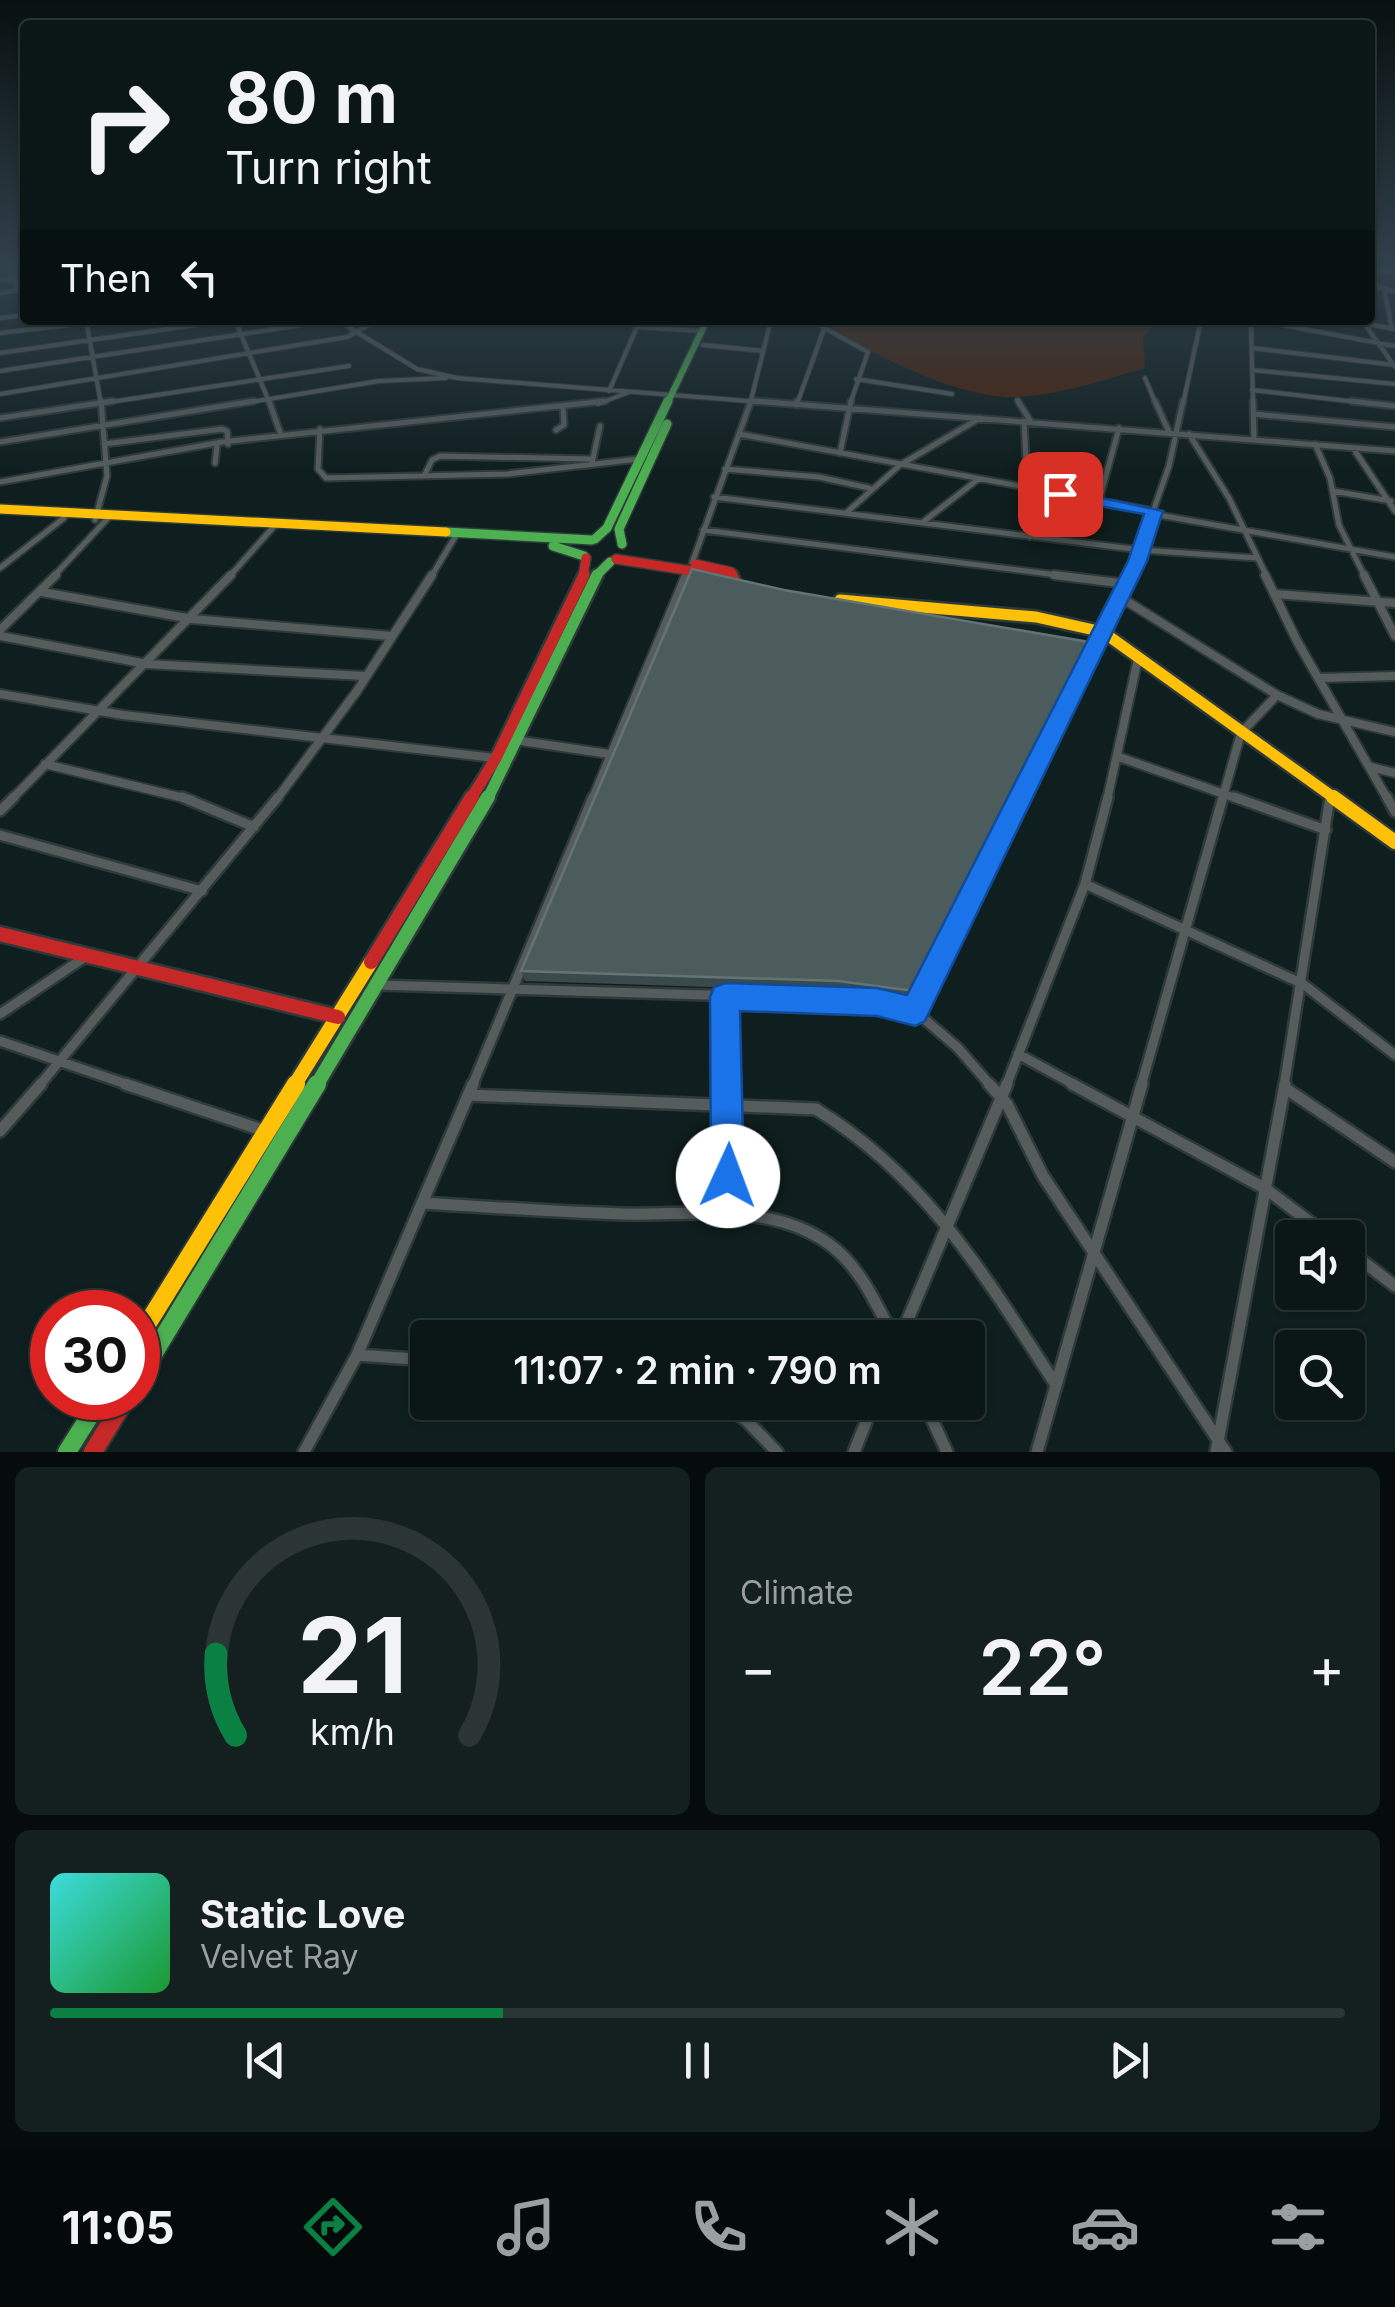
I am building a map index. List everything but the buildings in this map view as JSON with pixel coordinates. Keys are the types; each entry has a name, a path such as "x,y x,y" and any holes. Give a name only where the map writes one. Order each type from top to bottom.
{"main road":[{"path":"160,1343 510,760 598,574 623,545 619,529 703,335"},
{"path":"160,1303 496,758 586,572 584,547 608,528 638,459 676,396"},
{"path":"0,512 612,538 690,567"},
{"path":"0,512 102,518"},
{"path":"456,534 564,547 585,557 731,572 738,583"},
{"path":"820,598 1036,618 1083,624 1103,632 1395,842"},
{"path":"0,934 338,1017"},
{"path":"67,1452 87,1420"},
{"path":"93,1452 113,1420"}],"street":[{"path":"0,633 42,592 102,518 107,462 87,335"},
{"path":"0,353 126,335"},
{"path":"0,371 250,335"},
{"path":"0,394 252,354 345,335"},
{"path":"362,335 418,369 457,378"},
{"path":"609,391 634,335"},
{"path":"713,335 763,351"},
{"path":"304,1452 357,1355 424,1203 690,567 751,402 767,335"},
{"path":"796,405 822,335"},
{"path":"835,335 868,352 856,378 840,453"},
{"path":"915,1011 1142,550 1197,335"},
{"path":"1252,335 1254,439"},
{"path":"1337,335 1395,346"},
{"path":"1372,335 1395,366"},
{"path":"243,336 281,435"},
{"path":"1252,348 1395,366"},
{"path":"0,418 349,366"},
{"path":"1252,370 1395,384"},
{"path":"0,442 379,381 457,378 1395,451"},
{"path":"856,378 952,394"},
{"path":"1146,378 1172,432"},
{"path":"1252,390 1395,406"},
{"path":"0,482 320,429 613,401 629,392"},
{"path":"1017,400 1027,422 1025,488 1030,536"},
{"path":"556,430 564,425 563,406"},
{"path":"1254,414 1395,427"},
{"path":"846,512 900,464 980,418"},
{"path":"591,461 600,426"},
{"path":"1099,501 1118,428"},
{"path":"104,444 222,429 227,432 228,444"},
{"path":"320,429 318,469 326,478 544,472 591,461"},
{"path":"738,434 1395,558"},
{"path":"1189,434 1229,498 1275,594 1395,812"},
{"path":"1315,444 1332,490 1339,526 1395,636"},
{"path":"215,463 217,446"},
{"path":"1352,447 1395,511"},
{"path":"426,474 432,460 440,456 638,459"},
{"path":"725,469 819,477 870,488"},
{"path":"924,522 977,480"},
{"path":"1332,490 1391,501"},
{"path":"714,497 1142,550 1257,558"},
{"path":"0,568 64,518"},
{"path":"0,811 192,619 275,526"},
{"path":"703,530 1126,584"},
{"path":"0,1132 202,891 323,737 441,566 456,534"},
{"path":"42,592 192,619 390,636"},
{"path":"1275,594 1395,602"},
{"path":"1120,597 1277,695 1346,722 1395,732"},
{"path":"0,633 147,664 365,676"},
{"path":"905,1320 1002,1098 1084,884 1119,757 1138,660"},
{"path":"1320,678 1395,676"},
{"path":"0,694 98,715 510,760"},
{"path":"1037,1452 1242,733 1277,695"},
{"path":"506,738 609,754"},
{"path":"1119,757 1326,830"},
{"path":"44,764 196,801 254,827"},
{"path":"1371,767 1395,773"},
{"path":"1217,1446 1303,984 1330,796"},
{"path":"0,835 202,891"},
{"path":"1084,884 1303,984 1395,1055"},
{"path":"0,1014 85,957"},
{"path":"378,985 877,1002 915,1011 958,1048 1002,1098 1043,1176 1217,1446 1226,1452"},
{"path":"725,997 730,1104 726,1213"},
{"path":"0,1041 266,1132"},
{"path":"1018,1054 1266,1189 1307,1220"},
{"path":"1284,1088 1395,1162"},
{"path":"468,1094 816,1109 847,1125 899,1167 949,1223 1056,1385"},
{"path":"424,1203 622,1214 726,1213 771,1218 830,1245 862,1281 886,1320"},
{"path":"1365,1263 1395,1286"},
{"path":"357,1355 410,1359"},
{"path":"746,1420 777,1452"},
{"path":"854,1452 867,1420"},
{"path":"932,1420 947,1452"}],"shaded area":[{"path":"838,335 1145,335 1145,368 1033,396 992,396 966,390"}],"traffic: fast":[{"path":"595,539 607,528 700,335"},
{"path":"622,544 619,529 667,424"},
{"path":"446,532 592,540"},
{"path":"553,546 584,556"},
{"path":"160,1343 478,819 597,574 610,562"},
{"path":"67,1452 87,1420"}],"traffic: slow":[{"path":"0,509 446,532"},
{"path":"840,600 1036,617 1103,632 1395,842"},
{"path":"160,1303 371,962"}],"traffic: jam":[{"path":"371,962 496,758 585,572 586,558"},
{"path":"616,559 705,573"},
{"path":"695,564 731,572 734,580"},
{"path":"0,934 338,1017"},
{"path":"93,1452 113,1420"}],"route":[{"path":"728,1176 730,1104 725,997 877,1002 915,1011 1138,561 1154,511 1060,494"}]}
